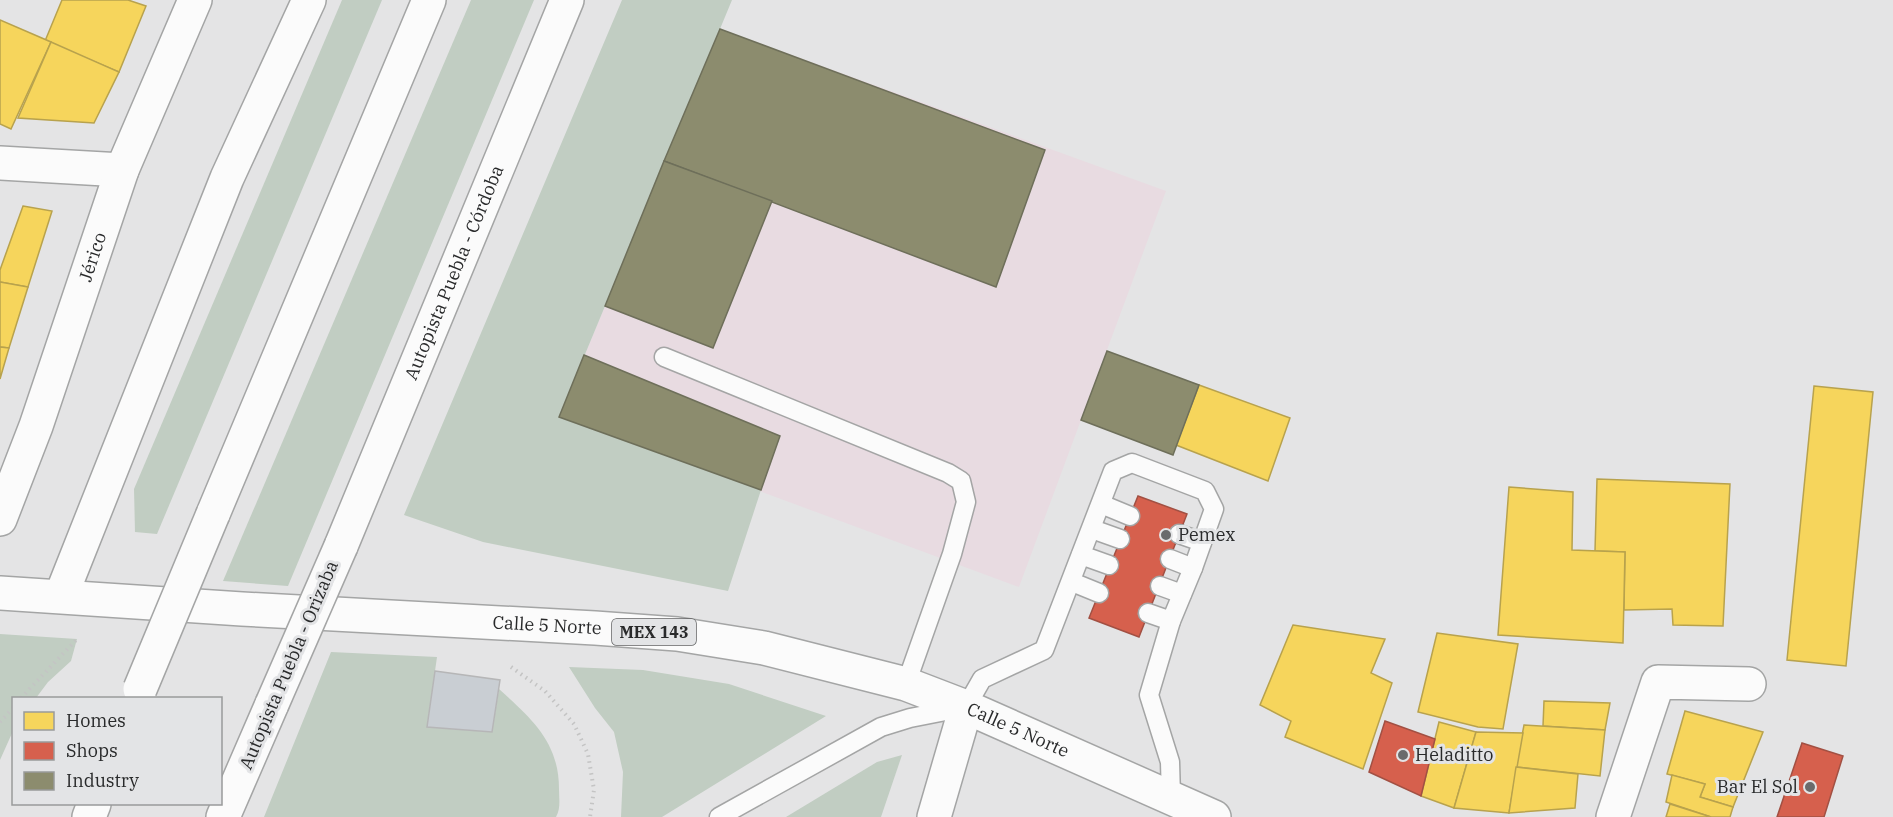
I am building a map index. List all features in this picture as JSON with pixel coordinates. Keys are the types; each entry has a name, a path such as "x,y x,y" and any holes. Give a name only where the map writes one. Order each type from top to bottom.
{"main road":[{"name":"Jérico","path":"0,519 36,426 122,171 195,0"},
{"path":"61,596 227,178 309,0"},
{"path":"139,694 429,0"},
{"name":"Autopista Puebla - Córdoba","path":"341,546 567,0"},
{"path":"0,163 122,171"},
{"name":"Autopista Puebla - Orizaba","path":"223,817 341,546"},
{"name":"MEX 143","path":"0,593 61,596"},
{"name":"Calle 5 Norte","path":"61,596 542,624 677,634 764,648 906,684 966,707 1214,817"},
{"path":"1612,817 1658,682 1749,684"},
{"path":"934,817 966,707"}],"lane":[{"path":"664,357 948,473 961,481 966,502 952,554 906,684"},
{"path":"719,817 881,727 910,718 966,707 982,679 1044,650 1113,471 1132,462 1205,491 1214,509 1171,621 1149,694 1170,762 1171,797"},
{"path":"1101,504 1130,516"},
{"path":"1092,529 1120,539"},
{"path":"1179,534 1202,542"},
{"path":"1081,555 1109,565"},
{"path":"1170,559 1193,568"},
{"path":"1072,582 1099,593"},
{"path":"1160,586 1182,594"},
{"path":"1148,614 1171,621"}],"path":[{"path":"23,697 113,600"},
{"path":"507,663 545,691 574,724 588,754 593,781 590,817"},
{"path":"0,722 12,709"}],"shaded area":[{"path":"342,0 382,0 157,534 135,532 134,489"},
{"path":"471,0 534,0 288,586 223,581"},
{"path":"622,0 732,0 559,417 761,490 728,591 483,542 404,515"},
{"path":"720,29 1166,191 1019,587 559,417"},
{"path":"0,634 77,639 71,661 48,682 37,697 12,697 12,733 0,760"},
{"path":"331,652 437,657 427,727 492,732 499,689 532,721 549,745 558,772 559,810 556,817 264,817"},
{"path":"569,667 643,670 729,684 826,716 662,817 621,817 623,772 614,732 595,708"},
{"path":"902,755 881,817 786,817 877,762"}],"building: Homes":[{"path":"62,0 128,0 146,6 119,72 45,41"},
{"path":"0,20 51,42 11,129 0,124"},
{"path":"51,42 119,72 94,123 18,118"},
{"path":"23,206 52,211 28,287 0,282 0,270"},
{"path":"0,282 28,287 9,348 0,347"},
{"path":"0,347 9,348 0,379"},
{"path":"1199,385 1290,418 1268,481 1176,445"},
{"path":"1814,386 1873,392 1846,666 1787,660"},
{"path":"1597,479 1730,484 1723,626 1673,625 1672,609 1624,610 1625,552 1595,551"},
{"path":"1509,487 1573,492 1572,550 1625,552 1623,643 1498,635"},
{"path":"1293,625 1385,639 1371,673 1392,683 1363,769 1285,737 1291,721 1260,705"},
{"path":"1437,633 1518,644 1503,729 1478,727 1418,712"},
{"path":"1544,701 1610,703 1605,730 1543,726"},
{"path":"1685,711 1763,732 1733,807 1700,797 1705,784 1667,774"},
{"path":"1439,722 1476,732 1454,808 1421,796"},
{"path":"1524,725 1605,730 1600,776 1516,767"},
{"path":"1476,732 1523,733 1509,813 1454,808"},
{"path":"1516,767 1578,774 1575,808 1509,813"},
{"path":"1672,775 1705,784 1700,797 1733,807 1730,817 1711,817 1666,802"},
{"path":"1670,804 1711,817 1666,817"}],"building: Shops":[{"path":"1138,496 1187,514 1139,637 1089,618"},
{"name":"Heladitto","path":"1385,721 1435,739 1421,796 1369,772"},
{"name":"Bar El Sol","path":"1802,743 1843,756 1824,817 1777,817"}],"building: Industry":[{"path":"720,29 1045,150 996,287 664,161"},
{"path":"664,161 772,201 713,348 605,306"},
{"path":"1107,351 1199,385 1173,455 1081,420"},
{"path":"584,355 780,436 761,490 559,417"}],"building: Other":[{"path":"435,671 500,680 492,732 427,727"}],"place":[{"name":"Pemex","path":"1166,535"},
{"name":"Heladitto","path":"1403,755"},
{"name":"Bar El Sol","path":"1810,787"}]}
